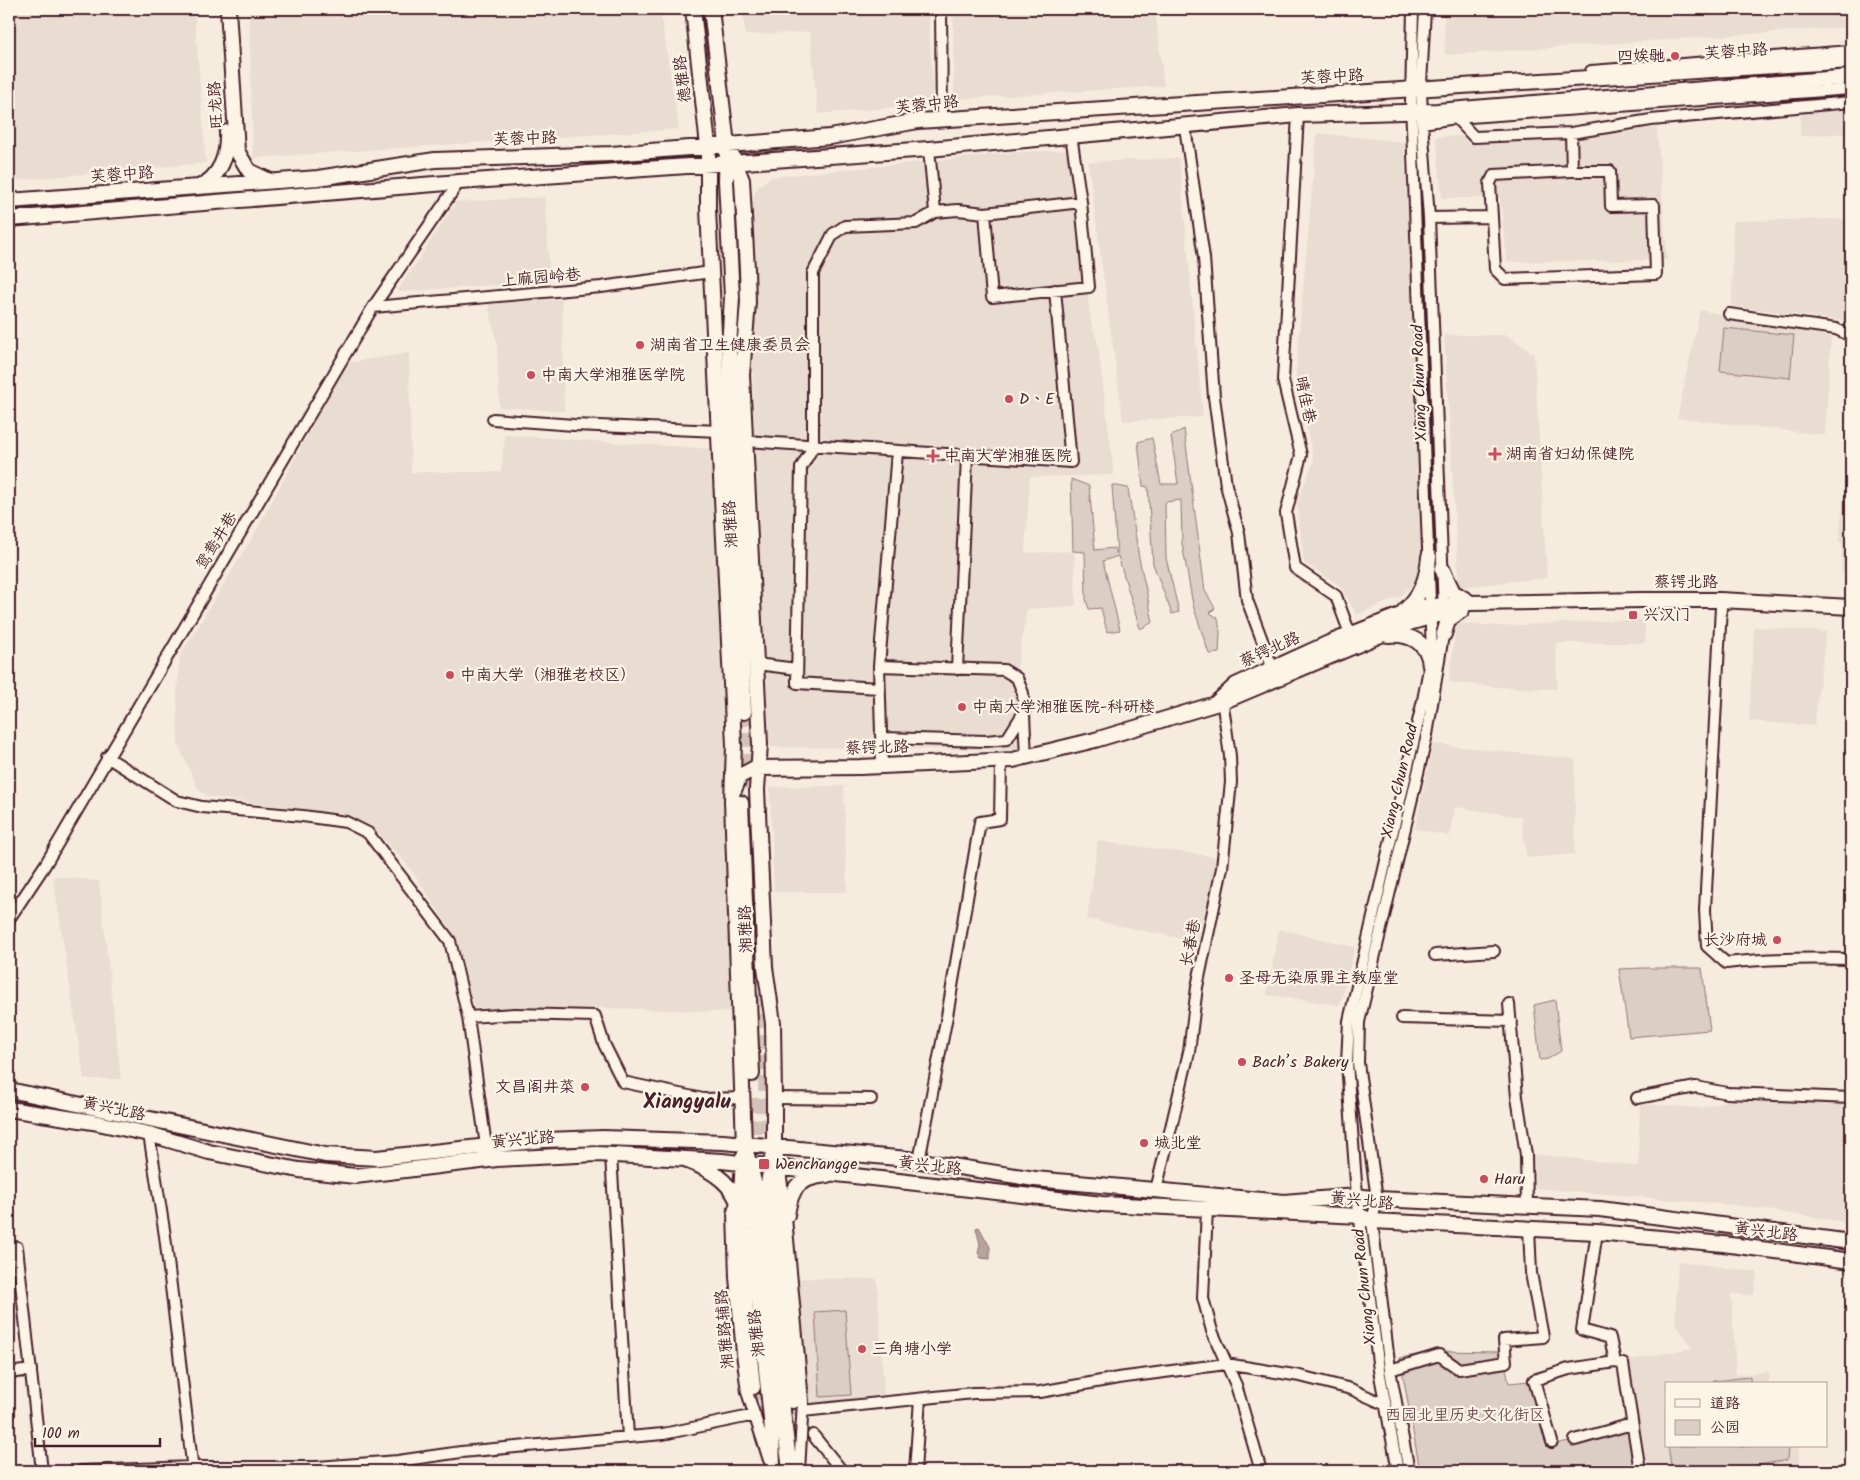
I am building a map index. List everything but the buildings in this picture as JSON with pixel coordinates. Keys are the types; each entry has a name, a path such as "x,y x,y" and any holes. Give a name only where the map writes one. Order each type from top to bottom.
{"main road":[{"name":"旺龙路","path":"199,187 210,180 218,170 227,150 220,9"},
{"name":"旺龙路","path":"228,9 237,151 249,170 271,182"},
{"name":"德雅路","path":"692,9 708,146"},
{"path":"711,9 727,145"},
{"name":"芙蓉中路","path":"9,201 318,178 435,160 611,154 830,137 918,121 942,119 1851,61"},
{"name":"芙蓉中路","path":"9,219 459,182 929,148 1298,115 1419,115 1437,111 1851,77"},
{"path":"1437,111 1456,118"},
{"name":"湘雅路","path":"727,145 731,163 732,297 729,358 744,712"},
{"name":"湘雅路","path":"708,146 734,745 738,779 746,915 748,1098 744,1144 746,1163 755,1185 756,1269 772,1429 773,1471"},
{"name":"湘雅路","path":"731,163 742,180 748,294 742,359 744,441 760,744 757,790 765,967 772,1023 774,1098 774,1166 768,1194 772,1306 790,1471"},
{"path":"1402,613 1420,593 1426,576 1429,557"},
{"path":"1442,569 1453,592 1467,606 1448,620 1444,634"},
{"name":"蔡锷北路","path":"1222,701 1236,685 1402,613 1467,606 1720,600 1851,607"},
{"name":"蔡锷北路","path":"1467,606 1721,607 1851,614"},
{"name":"蔡锷北路","path":"758,767 882,766 1001,761 1026,758 1140,727 1215,704 1438,610"},
{"path":"1375,637 1402,634 1415,639 1426,650 1430,666"},
{"name":"湘雅路","path":"734,745 732,800 748,1098"},
{"path":"732,800 738,779 749,769 758,767"},
{"name":"黄兴北路","path":"9,1090 325,1155 377,1158 544,1140 612,1138 744,1144 919,1161 1035,1179 1284,1202 1358,1196 1376,1199 1600,1209 1851,1242"},
{"name":"黄兴北路","path":"9,1109 70,1117 149,1134 209,1152 299,1170 355,1176 526,1157 581,1154 680,1159 746,1163 1102,1204 1207,1208 1596,1232 1723,1244 1851,1261"},
{"path":"680,1159 719,1177 729,1186 737,1200 742,1217 744,1289 753,1387"},
{"name":"湘雅路","path":"742,1217 742,1181 746,1163"},
{"path":"774,1166 780,1185 784,1322 798,1406"},
{"path":"782,1253 791,1194 802,1182 818,1176 848,1174"}],"street":[{"path":"941,9 942,119"},
{"path":"1413,9 1418,88"},
{"path":"1418,88 1425,9"},
{"name":"芙蓉中路","path":"1418,88 1851,51"},
{"name":"Xiang Chun Road","path":"1398,1471 1379,1370 1367,1219 1376,1199 1358,1063 1359,1022 1427,735 1444,634 1429,557 1418,88"},
{"path":"1419,115 1456,118 1851,89"},
{"path":"1456,118 1474,137 1571,132 1651,120 1851,102"},
{"name":"晴佳巷","path":"1298,115 1283,380 1302,455 1286,513 1295,568 1336,596 1350,634"},
{"name":"Xiang Chun Road","path":"1409,1471 1390,1370 1367,1219 1358,1196 1347,1063 1349,1020 1430,666 1442,569 1429,218 1419,115"},
{"path":"1185,126 1204,258 1214,397 1226,486 1239,532 1246,600 1273,669"},
{"path":"1571,132 1572,171"},
{"path":"985,213 992,297 1089,287 1081,202 1071,135"},
{"path":"929,148 934,212"},
{"path":"1610,171 1611,206 1654,205 1656,274 1505,279 1495,269 1493,262 1491,217 1490,183 1494,175 1610,171"},
{"name":"鸳鸯井巷","path":"9,919 45,865 373,307 459,182"},
{"path":"879,688 797,682 801,468 813,447 813,273 824,248 833,234 845,226 916,223 934,212 958,210 985,213 1081,202"},
{"path":"1429,218 1491,217"},
{"name":"上麻园岭巷","path":"373,307 601,287 712,272"},
{"path":"744,441 967,457 1071,462 1055,290"},
{"path":"1729,314 1836,329 1851,336"},
{"path":"493,419 574,425 720,431"},
{"path":"882,766 883,738 878,666 897,452"},
{"path":"957,669 967,457"},
{"path":"1721,607 1705,910 1707,946 1726,963 1796,957 1851,959"},
{"path":"756,664 798,668"},
{"path":"878,666 1004,670 1017,678 1023,693 1026,758"},
{"name":"长春巷","path":"1156,1190 1189,1052 1197,986 1222,868 1231,782 1230,756 1222,701"},
{"path":"883,738 986,741 1007,739 1024,711"},
{"path":"107,757 177,801 202,808 303,816 346,822 368,833 450,941 468,1017 486,1146"},
{"path":"919,1161 947,1016 980,822 1000,819 1001,761"},
{"path":"1435,955 1494,951"},
{"path":"1510,1004 1517,1097 1526,1155 1527,1205"},
{"path":"468,1017 515,1014 595,1016 604,1044 623,1082 702,1099 748,1098"},
{"path":"1402,1018 1511,1021"},
{"path":"1637,1098 1696,1087 1727,1092 1851,1098"},
{"path":"774,1098 871,1099"},
{"path":"149,1134 165,1236 193,1469"},
{"path":"611,1156 628,1437"},
{"name":"湘雅路辅路","path":"742,1181 733,1212 737,1309 746,1387 773,1471"},
{"path":"780,1185 786,1220 798,1406 799,1471"},
{"path":"1207,1208 1203,1298 1212,1331 1236,1385 1261,1471"},
{"path":"1390,1370 1439,1354 1459,1369 1506,1362 1504,1340 1543,1337 1531,1274 1529,1228"},
{"path":"1596,1232 1582,1330 1610,1338 1615,1362"},
{"path":"17,1247 42,1471"},
{"path":"1552,1442 1534,1380 1569,1369 1615,1362 1623,1364 1640,1471"},
{"path":"798,1406 920,1399 973,1393 1048,1391 1118,1378 1226,1364 1300,1376 1351,1389 1386,1406"},
{"path":"9,1373 31,1370"},
{"path":"915,1471 920,1399"},
{"path":"81,1471 317,1467 663,1434 755,1415"},
{"path":"1575,1440 1632,1424"},
{"path":"813,1435 842,1471"}],"shaded area":[{"path":"9,9 194,9 206,163 9,181"},
{"path":"249,9 660,9 679,129 253,158"},
{"path":"743,9 928,9 934,104 818,114 810,32 745,35"},
{"path":"953,9 1155,9 1164,86 954,99"},
{"path":"1444,9 1851,9 1851,27 1445,55"},
{"path":"1851,95 1851,133 1800,136 1801,99"},
{"path":"1657,128 1667,260 1507,262 1500,198 1442,198 1436,137"},
{"path":"1317,133 1404,142 1426,560 1421,575 1401,596 1357,615 1340,586 1304,563 1297,502 1314,460 1295,381"},
{"name":"中南大学湘雅医院","path":"1070,150 1091,322 1098,344 1114,475 1030,477 1025,553 1074,551 1076,606 1027,609 1016,674 1019,750 770,747 755,495 753,365 755,298 752,204 754,194 759,186 771,177 1020,152"},
{"path":"1179,158 1203,417 1123,421 1088,162"},
{"path":"545,197 550,281 397,292 456,202"},
{"path":"1851,219 1851,322 1732,306 1733,221"},
{"name":"中南大学湘雅医学院","path":"562,299 564,411 499,407 497,343 488,304"},
{"path":"1700,310 1831,337 1825,435 1677,418"},
{"name":"湖南省妇幼保健院","path":"1444,335 1507,335 1534,354 1547,578 1459,587"},
{"name":"中南大学（湘雅老校区）","path":"409,353 411,472 501,472 505,435 713,449 734,1012 605,1008 474,1008 456,937 409,867 371,825 342,814 208,797 198,789 178,744 177,693 180,656 255,533 346,363"},
{"path":"1851,469 1851,598 1848,598 1848,574 1841,573 1842,542 1839,542 1846,471"},
{"path":"1645,619 1645,643 1556,643 1557,689 1495,687 1449,682 1456,623 1500,626"},
{"path":"1754,627 1826,632 1814,726 1749,721"},
{"path":"1433,744 1575,759 1575,854 1527,858 1521,817 1455,807 1449,836 1415,829"},
{"path":"844,786 847,892 774,892 770,787"},
{"path":"1098,841 1217,857 1198,942 1087,919"},
{"path":"53,876 99,881 121,1079 84,1079"},
{"path":"1279,929 1355,947 1340,1005 1267,995"},
{"path":"1728,1100 1851,1104 1851,1223 1733,1205 1535,1188 1534,1154 1638,1166 1640,1104 1702,1108"},
{"path":"979,1227 990,1247 990,1259 981,1258 978,1253 980,1244 976,1228"},
{"path":"1678,1261 1757,1272 1754,1295 1731,1294 1736,1375 1769,1372 1769,1382 1665,1382 1665,1448 1799,1448 1799,1471 1643,1471 1625,1361 1692,1348 1675,1322"},
{"path":"797,1278 877,1279 884,1394 809,1405"}],"green space":[{"path":"1724,328 1794,335 1790,378 1720,371"},
{"path":"1184,429 1205,591 1215,608 1210,613 1218,618 1220,632 1219,653 1209,654 1193,605 1182,543 1181,500 1165,502 1166,558 1179,612 1172,614 1153,564 1148,487 1143,486 1138,442 1152,438 1161,484 1178,484 1171,436"},
{"path":"1071,479 1089,486 1095,550 1114,548 1117,554 1112,485 1128,488 1139,558 1153,622 1140,629 1118,556 1103,561 1120,630 1107,632 1101,608 1089,609 1086,599 1085,552 1073,551"},
{"path":"1702,968 1710,1030 1629,1037 1619,969"},
{"path":"1555,1000 1561,1051 1548,1059 1540,1060 1534,1005"},
{"path":"845,1310 851,1395 820,1397 815,1312"},
{"name":"西园北里历史文化街区","path":"1436,1351 1502,1352 1509,1383 1530,1381 1542,1427 1552,1445 1629,1426 1636,1471 1420,1471 1400,1358"},
{"path":"1750,1377 1750,1382 1713,1381"},
{"path":"1668,1448 1788,1448 1787,1460 1723,1471 1672,1471"}],"tunnel":[{"path":"744,712 752,802"},
{"path":"764,993 766,1157"},
{"path":"753,1098 756,1176"},
{"path":"753,1387 759,1418"},
{"path":"793,1401 794,1468"}],"place":[{"name":"四娭毑","path":"1675,56"},
{"name":"湖南省卫生健康委员会","path":"640,345"},
{"name":"中南大学湘雅医学院","path":"531,375"},
{"name":"D、E","path":"1009,399"},
{"name":"湖南省妇幼保健院","path":"1495,454"},
{"name":"中南大学湘雅医院","path":"933,456"},
{"name":"兴汉门","path":"1633,615"},
{"name":"中南大学（湘雅老校区）","path":"450,675"},
{"name":"中南大学湘雅医院-科研楼","path":"962,707"},
{"name":"长沙府城","path":"1777,940"},
{"name":"圣母无染原罪主教座堂","path":"1229,978"},
{"name":"Bach’s Bakery","path":"1242,1062"},
{"name":"文昌阁井菜","path":"585,1087"},
{"name":"城北堂","path":"1144,1143"},
{"name":"Wenchangge","path":"764,1164"},
{"name":"Haru","path":"1484,1179"},
{"name":"三角塘小学","path":"862,1349"}],"district":[{"name":"Xiangyalu","path":"687,1102"}]}
